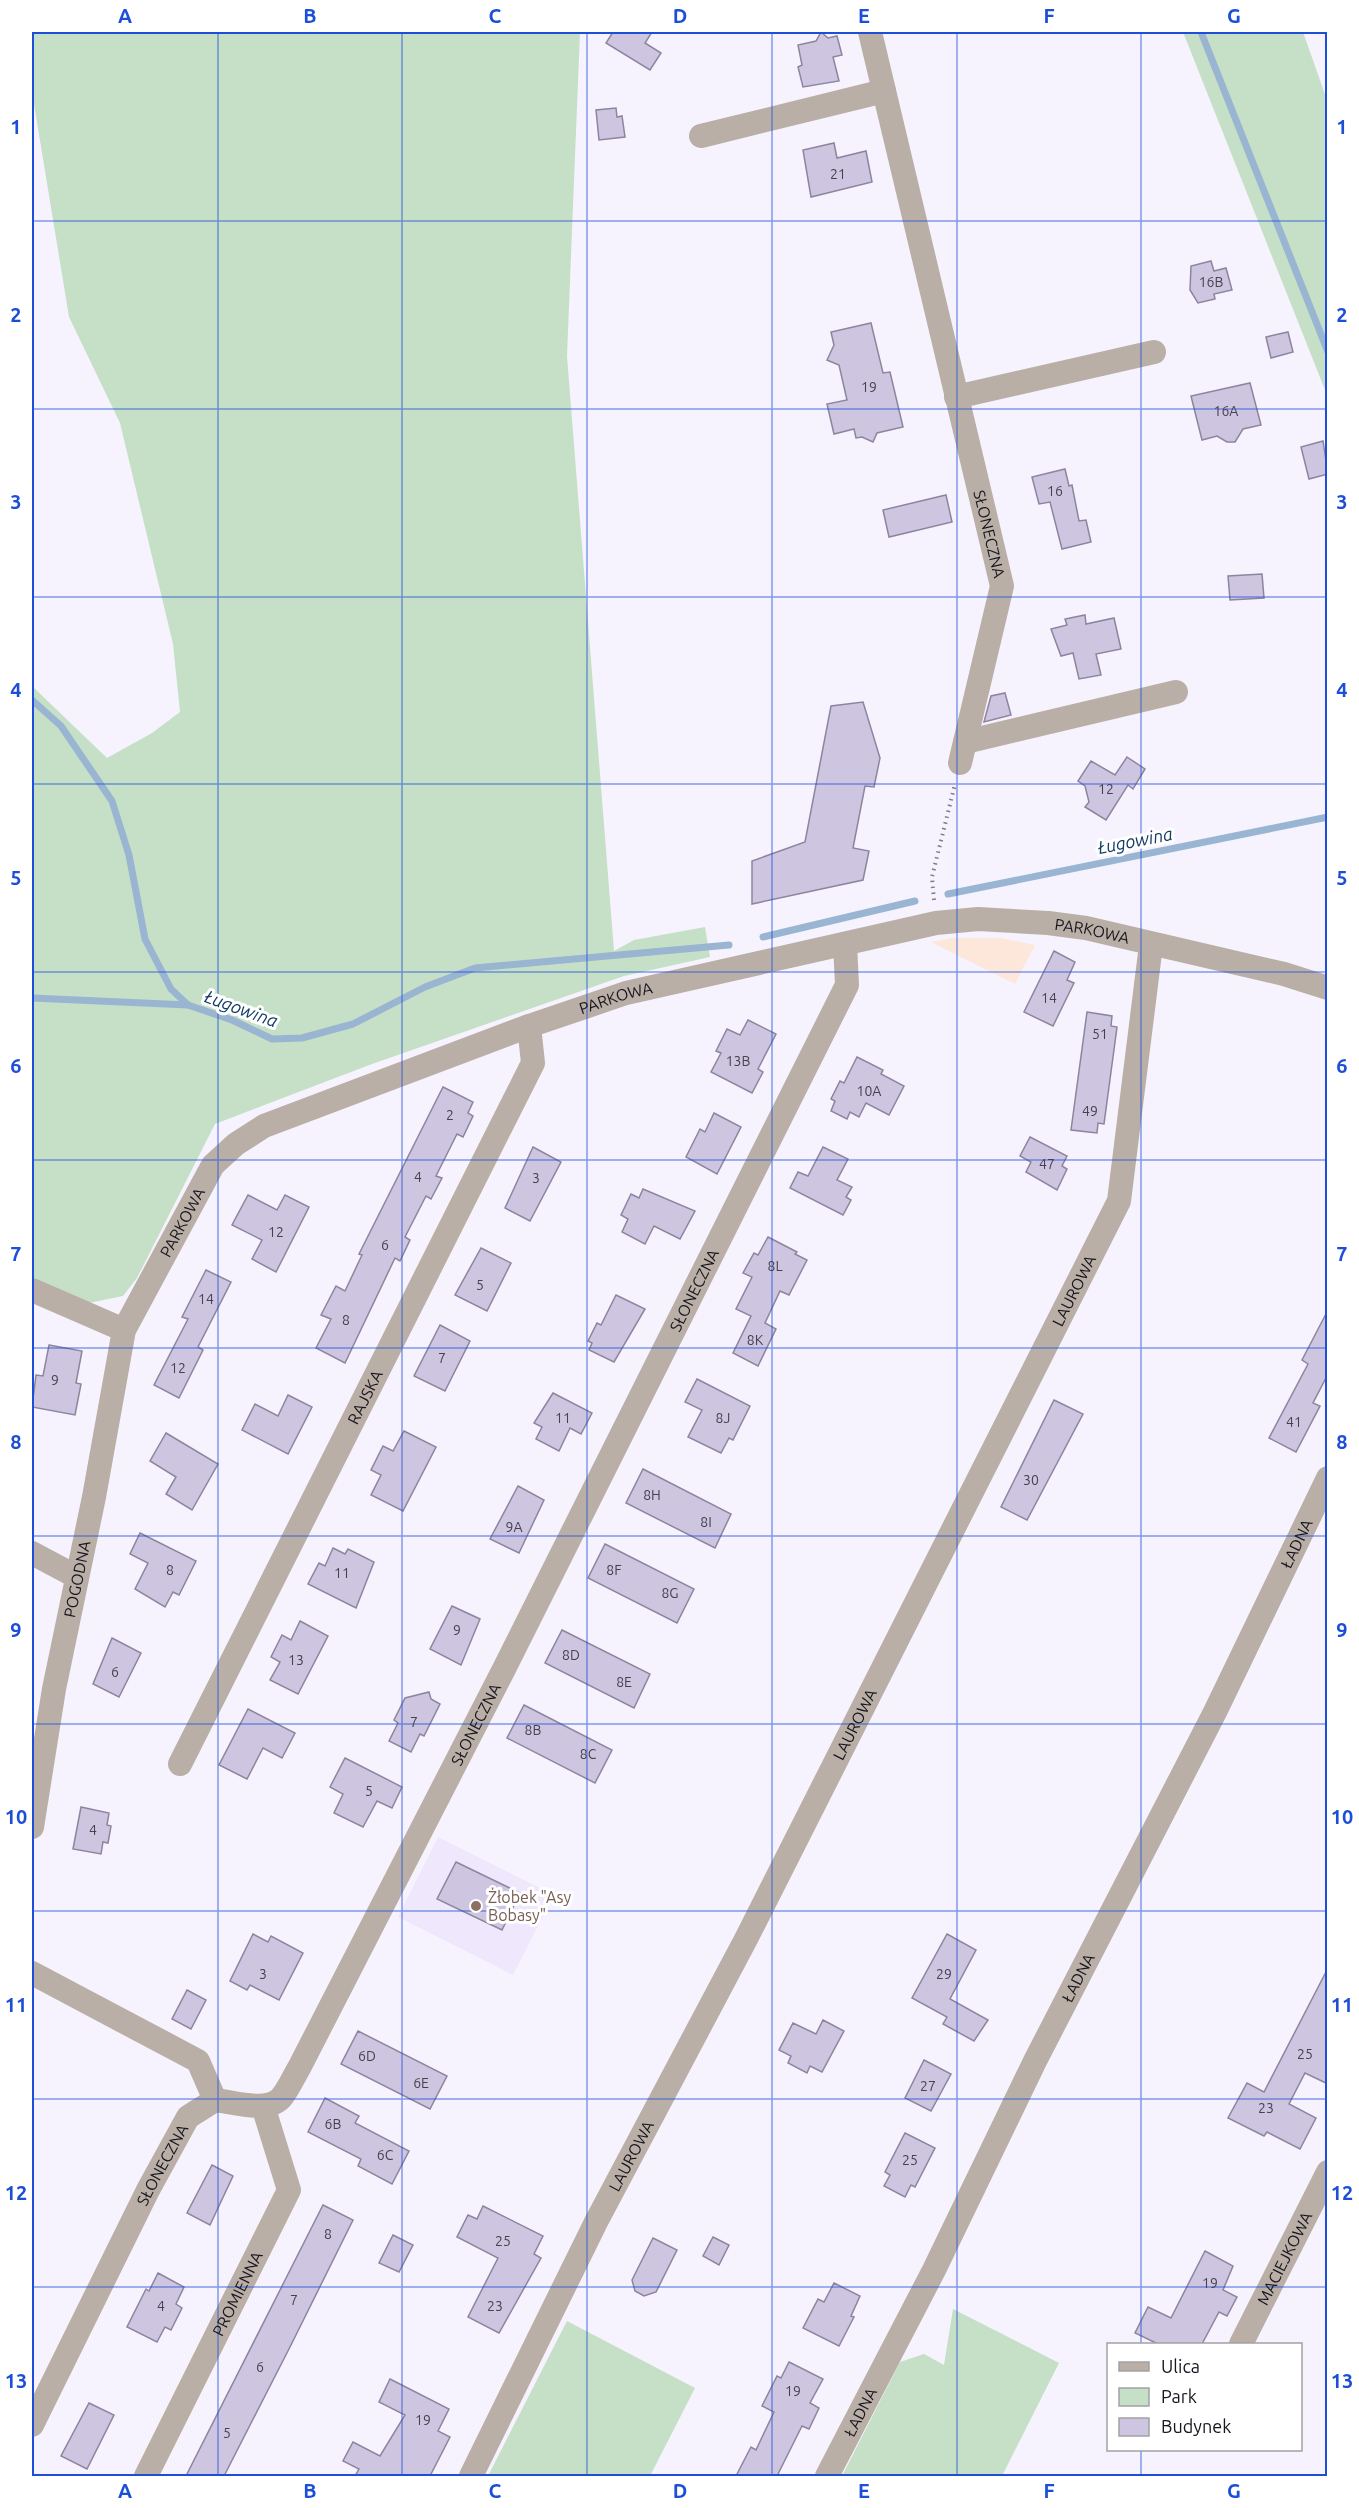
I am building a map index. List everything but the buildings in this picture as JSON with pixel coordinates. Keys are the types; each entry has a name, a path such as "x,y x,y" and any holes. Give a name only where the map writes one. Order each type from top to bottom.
{"street":[{"name":"SŁONECZNA","path":"870,32 1002,586 963,753"},
{"path":"701,136 884,91"},
{"path":"957,397 1154,352"},
{"path":"963,753 1176,692"},
{"name":"PARKOWA","path":"124,1330 213,1164 236,1144 264,1126 529,1026 637,990 936,922 978,919 1048,923 1086,928 1151,945 1284,974 1328,988"},
{"name":"SŁONECZNA","path":"263,2106 281,2098 299,2068 504,1669 847,985 845,944"},
{"name":"LAUROWA","path":"471,2476 596,2222 747,1939 1119,1201 1151,945"},
{"name":"RAJSKA","path":"180,1764 533,1063 529,1026"},
{"path":"32,1290 124,1330"},
{"name":"POGODNA","path":"32,1827 54,1689 124,1330"},
{"name":"ŁADNA","path":"828,2476 934,2270 1066,2000 1215,1712 1328,1478"},
{"path":"32,1554 77,1577"},
{"path":"32,1973 198,2061 215,2100 263,2106"},
{"name":"SŁONECZNA","path":"32,2425 148,2190 188,2117 215,2100"},
{"name":"PROMIENNA","path":"146,2476 289,2190 263,2106"},
{"name":"MACIEJKOWA","path":"1242,2343 1328,2172"}],"path":[{"path":"936,922 932,877 963,753"}],"shaded area":[{"path":"952,938 1000,938 1035,945 1015,984 931,942"},
{"name":"Żłobek \"Asy Bobasy\"","path":"438,1837 554,1895 513,1975 398,1917"}],"green space":[{"path":"32,32 580,32 567,356 614,951 634,940 705,927 710,957 624,976 372,1064 215,1124 137,1278 123,1296 89,1303 32,1279 32,686 107,758 152,733 180,712 173,644 120,423 69,317 32,92"},
{"path":"1183,32 1303,32 1327,100 1327,395"},
{"path":"953,2309 1059,2363 1002,2476 842,2476 900,2362 924,2354 944,2365"},
{"path":"567,2321 695,2388 650,2476 488,2476"}],"waterway":[{"path":"1201,32 1328,352"},
{"name":"Ługowina","path":"32,700 61,726 112,801 129,855 145,939 171,989 188,1005 232,1020 272,1039 302,1038 353,1024 425,987 475,968 729,945"},
{"name":"Ługowina","path":"948,894 1328,817"},
{"name":"Ługowina","path":"763,937 915,901"},
{"path":"32,998 188,1005"}],"place":[{"name":"Żłobek \"Asy Bobasy\"","path":"476,1906"}]}
